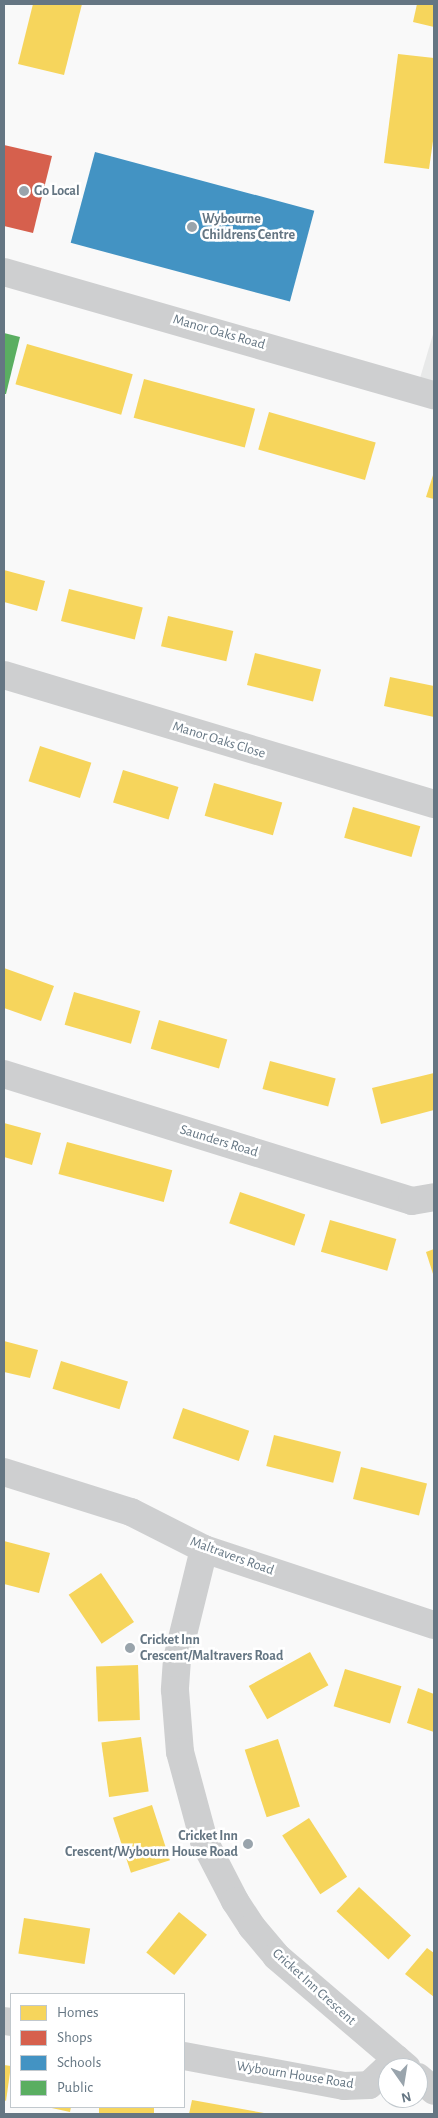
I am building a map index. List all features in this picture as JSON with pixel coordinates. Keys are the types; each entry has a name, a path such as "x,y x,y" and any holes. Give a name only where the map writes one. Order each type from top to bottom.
{"street":[{"name":"Manor Oaks Road","path":"4,272 434,395"},
{"name":"Manor Oaks Close","path":"4,675 434,804"},
{"name":"Saunders Road","path":"4,1074 412,1201 434,1197"},
{"name":"Maltravers Road","path":"4,1472 131,1512 204,1549 434,1625"},
{"name":"Cricket Inn Crescent","path":"204,1549 176,1659 175,1690 180,1752 204,1841 235,1901 252,1927 276,1956 395,2058"},
{"name":"Wybourn House Road","path":"185,2056 344,2086 369,2084 378,2079"}],"shaded area":[{"path":"434,331 434,383 420,378"}],"building: Homes":[{"path":"33,4 82,4 64,75 18,64"},
{"path":"417,4 434,4 434,27 413,22"},
{"path":"398,54 434,58 434,134 429,169 384,163"},
{"path":"27,344 133,374 121,415 15,384"},
{"path":"144,379 255,409 245,447 134,418"},
{"path":"269,412 376,443 365,480 258,449"},
{"path":"434,472 434,499 426,497"},
{"path":"4,570 45,581 37,611 4,602"},
{"path":"69,589 143,607 135,639 61,621"},
{"path":"168,616 233,631 226,661 161,646"},
{"path":"255,653 321,669 313,701 247,685"},
{"path":"390,677 434,686 434,717 384,706"},
{"path":"40,746 91,763 80,798 29,781"},
{"path":"123,770 178,787 169,819 113,803"},
{"path":"214,783 282,803 273,835 205,816"},
{"path":"353,807 420,826 411,857 344,838"},
{"path":"4,968 54,986 41,1021 4,1008"},
{"path":"74,992 140,1011 131,1044 65,1025"},
{"path":"159,1020 227,1040 219,1068 151,1049"},
{"path":"270,1061 336,1079 328,1107 262,1089"},
{"path":"434,1073 434,1110 381,1124 372,1088"},
{"path":"4,1123 41,1133 32,1165 4,1157"},
{"path":"67,1142 172,1170 164,1202 58,1174"},
{"path":"240,1192 305,1214 294,1246 229,1223"},
{"path":"330,1220 396,1239 387,1271 321,1252"},
{"path":"434,1249 434,1277 426,1252"},
{"path":"4,1341 38,1350 30,1378 4,1372"},
{"path":"61,1361 128,1381 119,1409 53,1389"},
{"path":"183,1408 249,1431 239,1461 173,1438"},
{"path":"274,1435 341,1452 333,1483 266,1466"},
{"path":"361,1467 427,1483 419,1515 353,1499"},
{"path":"4,1541 50,1553 39,1593 4,1584"},
{"path":"101,1573 134,1622 102,1644 69,1595"},
{"path":"310,1652 328,1685 267,1719 249,1686"},
{"path":"138,1665 140,1720 98,1721 96,1666"},
{"path":"345,1669 401,1686 390,1724 334,1706"},
{"path":"418,1688 434,1694 434,1732 407,1723"},
{"path":"141,1737 149,1791 109,1797 101,1743"},
{"path":"278,1739 300,1807 267,1817 245,1750"},
{"path":"152,1805 170,1860 131,1873 113,1818"},
{"path":"309,1818 347,1877 320,1894 282,1835"},
{"path":"359,1887 411,1935 388,1960 336,1911"},
{"path":"179,1912 207,1935 174,1975 146,1952"},
{"path":"24,1918 90,1928 85,1964 18,1954"},
{"path":"427,1948 434,1953 434,1997 405,1974"},
{"path":"4,2065 10,2066 6,2101 4,2100"},
{"path":"192,2100 264,2113 264,2114 189,2114"},
{"path":"52,2108 71,2108 70,2112"},
{"path":"99,2108 154,2108 154,2114 99,2114"}],"building: Shops":[{"name":"Go Local","path":"4,145 52,156 33,233 4,226"}],"building: Schools":[{"name":"Wybourne Childrens Centre","path":"95,152 314,211 290,302 71,243"}],"building: Public":[{"path":"4,333 20,337 6,394 4,394"}],"place":[{"name":"Go Local","path":"24,191"},
{"name":"Wybourne Childrens Centre","path":"192,227"},
{"name":"Cricket Inn Crescent/Maltravers Road","path":"130,1648"},
{"name":"Cricket Inn Crescent/Wybourn House Road","path":"248,1844"}]}
